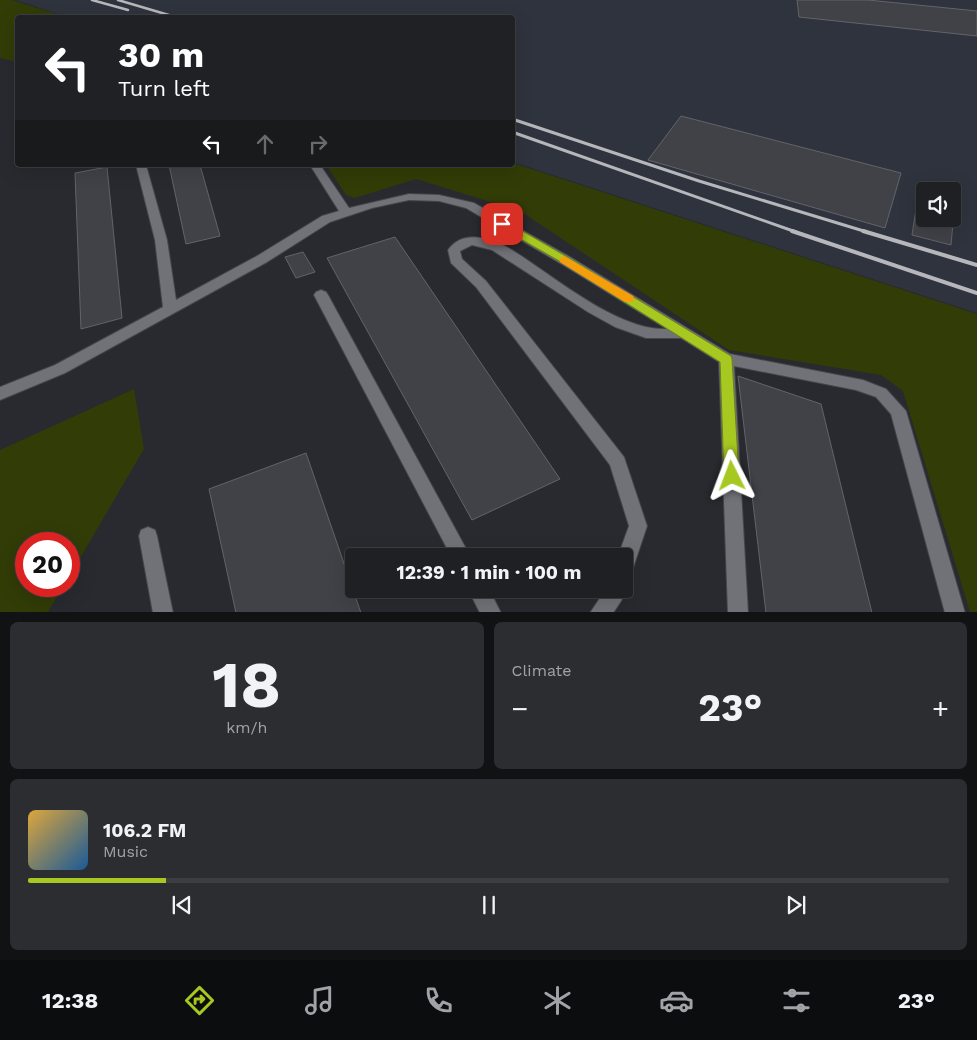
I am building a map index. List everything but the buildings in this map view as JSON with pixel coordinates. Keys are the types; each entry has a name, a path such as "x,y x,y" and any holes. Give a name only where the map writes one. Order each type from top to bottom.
{"lane":[{"path":"142,167 161,240 170,309"},
{"path":"316,167 346,212"},
{"path":"0,394 60,369 262,259 326,219 369,205 408,198 438,198 470,205 565,260 726,359 858,384 880,393 898,411 955,612"},
{"path":"630,548 638,526 618,462 481,284 456,260 454,250 460,244 472,240 486,243 508,254 611,319 627,327 659,336 683,333"},
{"path":"321,295 457,548"},
{"path":"726,359 738,612"},
{"path":"148,536 164,612"},
{"path":"483,598 491,612"},
{"path":"600,612 611,598"}],"shaded area":[{"path":"16,0 977,0 977,313 515,163 515,15 60,15"}],"green space":[{"path":"0,0 12,0 60,15 15,15 15,62 0,58"},
{"path":"515,164 977,314 977,612 970,612 903,391 881,375 729,350 520,211 416,179 355,198 346,195 327,167 515,167"},
{"path":"134,389 144,449 80,558 80,532 15,532 15,597 57,597 48,612 0,612 0,450"}],"railway":[{"path":"92,0 128,10"},
{"path":"118,0 169,15"},
{"path":"515,120 699,181 867,232"},
{"path":"515,133 796,232"},
{"path":"792,231 977,293"},
{"path":"863,231 977,265"}],"slow traffic":[{"path":"564,259 629,299"}],"route":[{"path":"502,224 565,260 726,359 732,476"}]}
